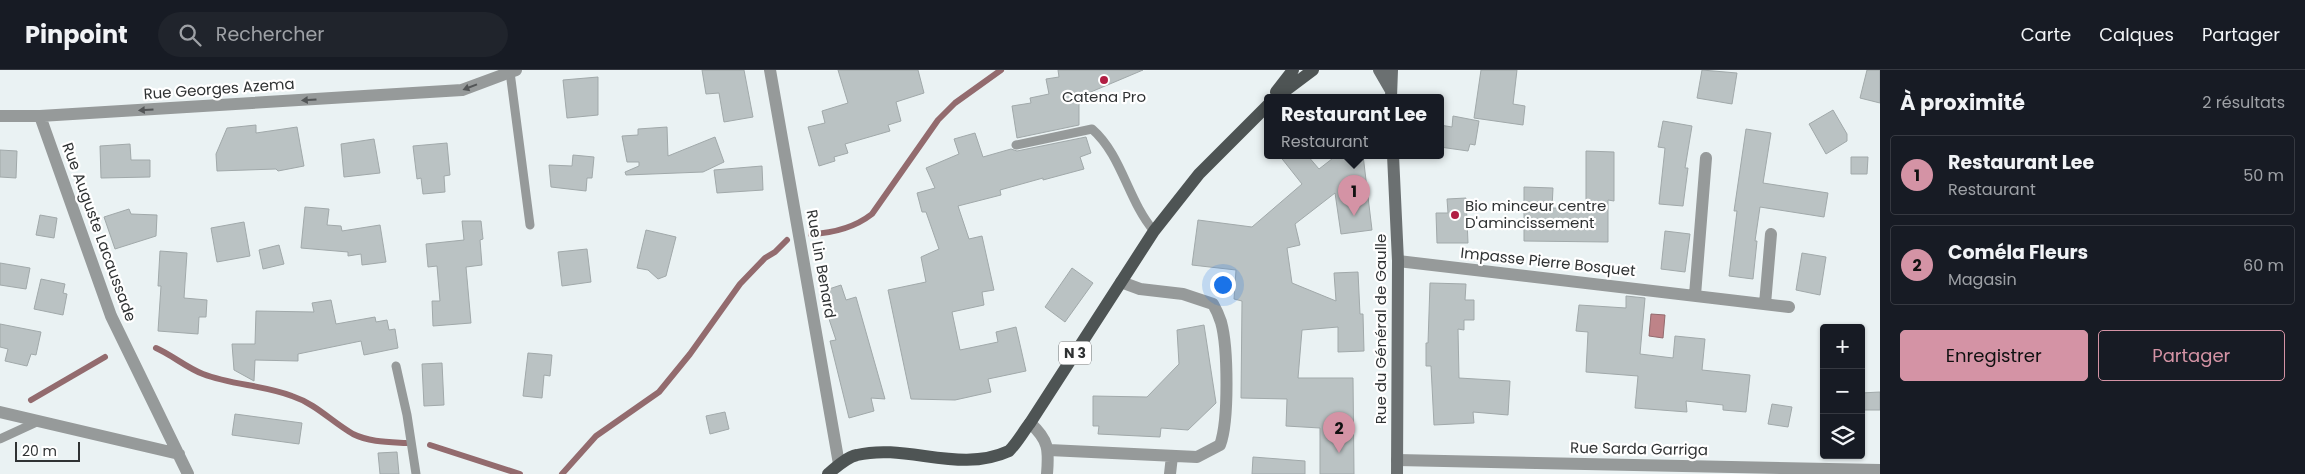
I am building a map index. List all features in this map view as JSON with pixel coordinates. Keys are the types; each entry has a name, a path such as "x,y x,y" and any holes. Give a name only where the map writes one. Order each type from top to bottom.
{"main road":[{"name":"N 3","path":"1275,94 1293,70"},
{"path":"1281,94 1313,70"},
{"path":"1379,70 1391,94"},
{"path":"1391,94 1392,70"},
{"name":"N 3","path":"828,474 839,464 855,455 870,453 886,454 954,470 974,468 993,461 1008,451 1030,423 1154,231 1199,174 1264,107"},
{"name":"Rue du Général de Gaulle","path":"1393,159 1398,261 1397,474"}],"street":[{"name":"Rue Lin Benard","path":"770,70 839,464"},
{"name":"Rue Georges Azema","path":"40,116 462,90 513,71"},
{"path":"0,116 40,116"},
{"name":"Rue Auguste Lacaussade","path":"40,116 111,316 188,474"},
{"path":"1695,295 1706,158"},
{"path":"1765,304 1771,234"},
{"name":"Impasse Pierre Bosquet","path":"1398,261 1789,307"},
{"path":"1049,450 1067,449 1098,453 1197,457 1206,454 1220,445 1224,434 1226,393 1221,322 1214,304 1183,294 1140,289 1121,282"},
{"path":"0,412 179,454"},
{"path":"1030,423 1040,432 1049,450 1048,474"},
{"path":"1170,474 1172,456"},
{"name":"Rue Sarda Garriga","path":"1397,460 1880,470"}],"lane":[{"path":"513,71 530,225"},
{"path":"1016,145 1092,129 1103,139 1142,218 1154,231"},
{"path":"396,366 407,415 416,474"},
{"path":"0,439 39,421"}],"shaded area":[{"path":"1651,314 1665,315 1663,338 1649,336"}],"building":[{"path":"702,70 744,70 753,117 724,122 719,93 706,94"},
{"path":"838,70 918,70 924,93 896,102 901,121 888,125 890,131 845,144 848,153 834,157 835,161 819,166 808,127 825,123 822,111 848,103"},
{"path":"1058,70 1143,70 1079,97 1079,125 1017,138 1012,106 1031,103 1030,98 1049,94 1046,79 1059,77"},
{"path":"1481,70 1517,70 1513,104 1525,106 1523,125 1474,118"},
{"path":"1702,70 1737,73 1732,104 1697,98"},
{"path":"1867,70 1880,70 1880,103 1860,98"},
{"path":"598,77 598,115 567,118 563,80"},
{"path":"1833,110 1847,134 1847,141 1826,154 1809,124"},
{"path":"1453,116 1479,121 1475,145 1470,144 1468,151 1444,148 1444,126 1452,127"},
{"path":"1663,121 1692,126 1685,168 1688,168 1683,206 1659,204 1665,148 1658,147"},
{"path":"256,125 256,133 297,127 304,166 278,171 276,169 217,171 216,154 227,128"},
{"path":"667,127 668,156 715,137 724,162 703,172 626,175 625,172 639,166 639,162 627,162 622,136 638,135 638,129"},
{"path":"1746,129 1771,133 1763,183 1828,193 1824,217 1760,207 1755,241 1757,241 1753,279 1729,276 1737,211 1734,211"},
{"path":"975,133 983,157 1011,149 1017,151 1086,137 1091,153 1080,157 1084,169 1000,190 1001,195 958,206 969,239 982,236 994,290 982,292 984,305 952,312 960,350 998,342 996,332 1016,327 1026,371 988,379 991,392 955,400 911,399 888,290 926,282 921,257 939,249 926,212 922,212 917,193 935,188 926,168 959,154 954,139"},
{"path":"374,139 380,173 344,177 341,144"},
{"path":"447,143 450,175 444,176 445,192 423,194 421,178 417,179 413,146"},
{"path":"130,144 131,160 150,160 150,177 101,178 100,146"},
{"path":"0,150 17,151 16,178 0,177"},
{"path":"1586,151 1614,152 1614,201 1608,200 1608,242 1524,241 1524,187 1553,188 1552,208 1586,209"},
{"path":"573,155 594,157 592,178 587,178 586,191 551,187 549,165 572,166"},
{"path":"1851,157 1868,157 1867,174 1851,174"},
{"path":"1282,159 1310,159 1319,169 1332,159 1363,159 1372,230 1341,234 1335,193 1295,224 1300,245 1287,248 1292,283 1336,301 1334,273 1358,272 1360,314 1363,314 1364,351 1338,352 1338,327 1302,330 1298,378 1353,378 1354,474 1320,474 1320,428 1286,426 1287,399 1241,398 1242,301 1234,299 1236,270 1192,265 1198,220 1252,227 1302,184"},
{"path":"762,166 763,190 717,193 714,170"},
{"path":"1466,198 1468,243 1437,243 1436,213 1448,213 1447,199"},
{"path":"305,207 329,209 327,225 341,226 342,231 380,225 386,262 362,265 361,254 348,256 348,252 301,248"},
{"path":"129,209 131,214 157,215 156,236 115,249 104,217"},
{"path":"40,215 57,218 54,238 36,235"},
{"path":"462,221 481,221 483,239 480,240 482,265 466,267 471,323 433,326 432,301 440,301 437,266 428,267 426,244 464,240"},
{"path":"244,222 250,256 217,262 211,228"},
{"path":"646,230 676,237 666,276 658,279 648,270 637,268"},
{"path":"1665,231 1690,234 1685,272 1661,269"},
{"path":"279,245 284,264 263,269 259,250"},
{"path":"587,249 591,282 562,286 558,252"},
{"path":"160,251 187,253 184,298 207,300 206,317 199,317 198,334 158,331 161,286 158,286"},
{"path":"1802,253 1826,257 1820,295 1796,290"},
{"path":"0,263 30,268 26,289 0,285"},
{"path":"1072,268 1093,283 1065,322 1045,307"},
{"path":"41,279 65,284 63,293 67,294 63,315 34,309"},
{"path":"1430,283 1466,284 1465,300 1474,300 1474,320 1464,320 1464,330 1458,329 1459,378 1510,381 1508,415 1473,412 1474,423 1434,425 1431,366 1426,366"},
{"path":"841,285 846,300 856,297 885,399 871,398 874,411 849,418 830,341 836,340 820,292"},
{"path":"1626,296 1645,298 1640,354 1673,358 1675,336 1705,339 1702,370 1750,375 1746,412 1723,410 1723,405 1686,401 1687,412 1635,408 1638,376 1586,372 1588,332 1576,331 1579,305 1626,308"},
{"path":"331,300 336,324 375,317 376,322 387,320 389,330 395,329 398,348 364,355 361,341 298,354 298,361 255,360 254,381 234,370 232,344 255,344 256,311 314,312 312,303"},
{"path":"0,324 41,332 36,355 31,354 27,366 5,361 8,349 0,347"},
{"path":"1204,325 1216,403 1188,430 1161,428 1160,437 1098,434 1099,426 1093,426 1093,396 1147,397 1179,364 1177,330"},
{"path":"528,353 552,355 550,376 544,375 542,398 523,396"},
{"path":"442,363 444,405 424,406 422,364"},
{"path":"1880,392 1880,410 1865,410 1865,393"},
{"path":"1772,404 1792,407 1788,427 1768,424"},
{"path":"725,412 729,429 710,434 706,416"},
{"path":"235,414 302,423 299,444 232,435"},
{"path":"397,452 399,474 380,474 378,453"},
{"path":"1253,457 1305,461 1305,474 1252,474"}],"waterway":[{"path":"811,234 843,229 858,223 872,214 938,120 955,103 1001,70"},
{"path":"562,474 596,436 659,392 690,354 740,284 765,258 775,252 787,240"},
{"path":"156,348 191,368 214,378 270,389 301,399 359,437 406,443"},
{"path":"31,400 105,357"},
{"path":"430,445 520,474"}],"place":[{"name":"Catena Pro","path":"1104,80"},
{"name":"Bio minceur centre D'amincissement","path":"1455,215"},
{"name":"Restaurant Lee","path":"1354,216"},
{"name":"Coméla Fleurs","path":"1339,453"}]}
